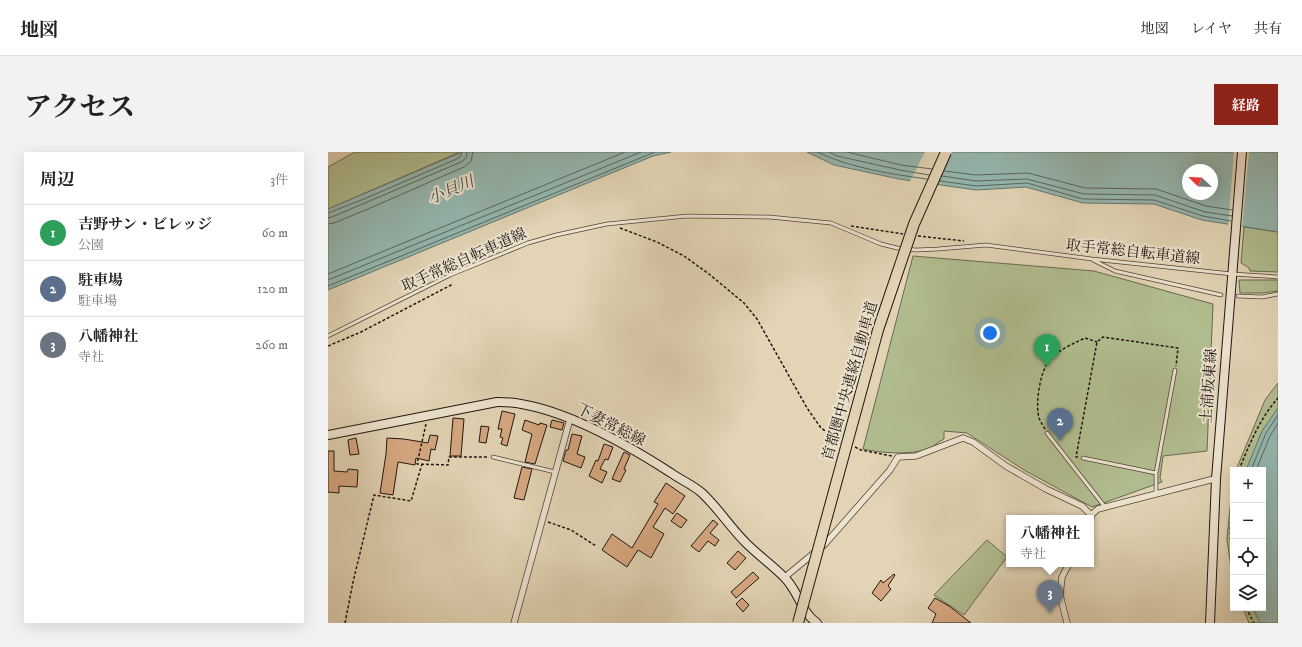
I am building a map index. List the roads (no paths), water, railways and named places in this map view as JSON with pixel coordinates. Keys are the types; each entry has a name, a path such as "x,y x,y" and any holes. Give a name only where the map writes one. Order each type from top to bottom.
{"highway":[{"name":"首都圏中央連絡自動車道","path":"798,623 878,330 914,224 946,152"}],"main road":[{"name":"土浦坂東線","path":"1210,623 1216,479 1242,152"},
{"name":"下妻常総線","path":"328,436 497,402 509,402 543,410 570,419 590,427 658,464 701,492 723,515 745,542 785,577 796,591 809,617 817,623"}],"street":[{"path":"514,623 570,419"},
{"path":"785,577 825,544 890,470 898,457 916,456 963,438 973,442 1013,470 1046,489 1082,506 1090,515"},
{"path":"1092,515 1098,509 1216,479"},
{"path":"1067,567 1062,577 1060,595 1067,623"}],"lane":[{"name":"取手常総自転車道線","path":"328,336 450,275 511,249 556,235 607,224 661,218 711,216 769,217 831,223 881,244 897,248 931,249 986,245 1092,259 1278,277"},
{"path":"1092,259 1115,271 1221,295"},
{"path":"1238,296 1262,297 1278,294"},
{"path":"1156,494 1156,473 1175,370"},
{"path":"1047,433 1105,507"},
{"path":"493,456 555,472"},
{"path":"1083,458 1156,473"}],"water":[{"name":"小貝川","path":"462,152 671,152 653,156 328,290 328,209"},
{"path":"807,152 1278,152 1278,232 1202,220 1154,204 1083,203 1026,187 976,190 899,179 834,165"},
{"path":"1278,408 1278,623 1260,623 1254,611 1266,611 1266,467 1247,467 1262,431"}],"place":[{"name":"吉野サン・ビレッジ","path":"1047,367"},
{"name":"駐車場","path":"1060,441"},
{"name":"八幡神社","path":"1050,613"}]}
